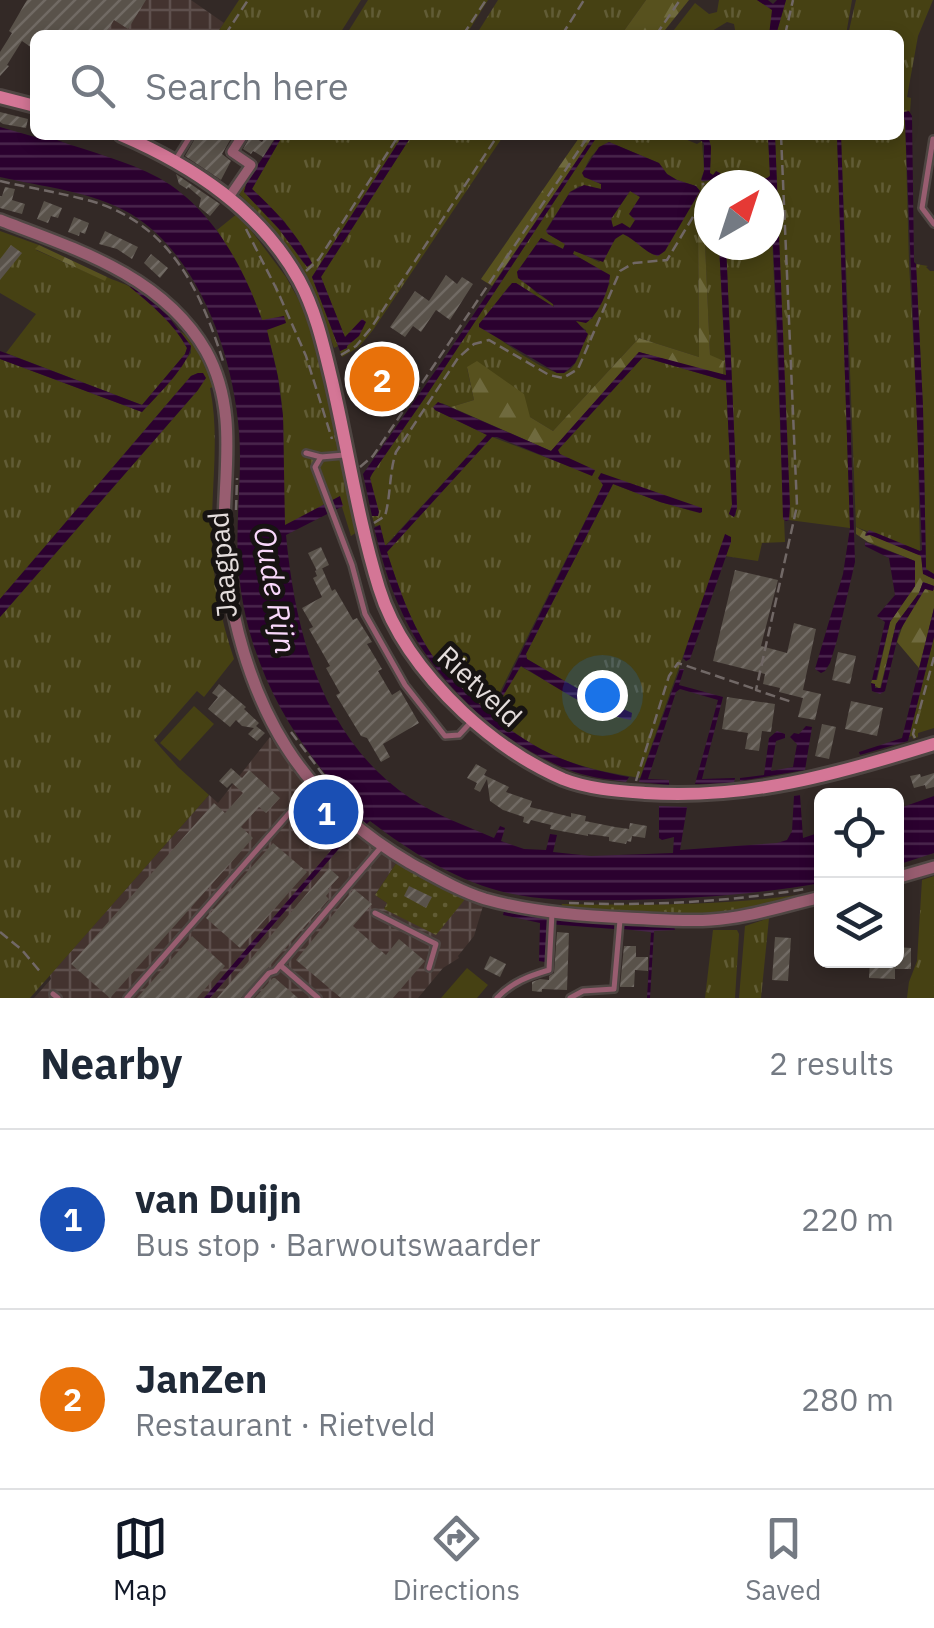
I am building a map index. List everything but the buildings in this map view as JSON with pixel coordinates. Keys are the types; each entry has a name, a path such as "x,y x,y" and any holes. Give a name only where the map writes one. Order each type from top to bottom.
{"main road":[{"path":"0,97 30,105"},
{"name":"Rietveld","path":"131,140 174,161 233,200 283,255 304,292 326,359 342,454 379,589 425,674 472,720 530,762 566,780 612,791 667,794 773,788 934,744"}],"street":[{"path":"233,200 252,165 232,152 239,140"},
{"path":"0,220 129,274 168,304 205,350 226,408 224,546 244,650 274,729 292,758 352,822 382,846 438,879 481,897 552,914 711,920 814,899"},
{"path":"904,876 934,867"}],"lane":[{"path":"933,139 922,208 934,224"},
{"path":"174,161 188,140"},
{"path":"306,452 321,457 342,454"},
{"path":"321,457 315,466 352,566 365,614 405,685 445,736 459,736 472,720"},
{"path":"360,596 379,589"},
{"path":"127,998 314,785"},
{"path":"246,998 278,968 382,846"},
{"path":"374,913 436,944 428,968"},
{"path":"497,998 524,977 549,970 552,914"},
{"path":"570,998 583,991 614,989 620,917"},
{"path":"278,968 318,998"}],"path":[{"path":"229,30 248,0"},
{"path":"466,30 486,0"},
{"path":"565,30 584,0"},
{"path":"659,30 680,0"},
{"path":"786,30 793,0"},
{"path":"300,264 306,272 318,260 396,140"},
{"path":"342,354 356,346 371,328 495,140"},
{"path":"350,472 367,464 373,456 586,140"},
{"path":"756,690 797,506 781,140"},
{"path":"0,181 92,202 130,218 149,232 170,251 202,301 226,373"},
{"path":"363,526 386,516 390,470 396,452 458,358 474,344 489,340 549,375 563,378 578,369 620,271 634,263 667,260 694,215"},
{"path":"242,221 306,356 342,454"},
{"name":"Jaagpad","path":"235,517 237,468"},
{"path":"913,734 934,657"},
{"path":"635,787 669,676 678,663 792,702"},
{"path":"288,728 339,795"},
{"path":"571,903 727,899 806,889"},
{"path":"0,932 42,974"}],"shaded area":[{"path":"74,0 191,0 224,23 219,30 55,30"},
{"path":"270,737 305,785 328,808 397,862 375,895 387,903 384,908 466,898 483,906 474,936 459,958 443,968 418,998 34,998 209,795 218,803"}],"green space":[{"path":"239,0 361,0 342,30 219,30"},
{"path":"368,0 488,0 469,30 349,30"},
{"path":"498,0 646,0 625,30 479,30"},
{"path":"646,0 689,0 665,30 625,30"},
{"path":"719,0 757,0 773,10 770,30 735,30 734,24 727,22 714,30 674,30 695,3 709,14 717,12"},
{"path":"786,0 852,0 847,30 777,30"},
{"path":"856,0 933,0 918,36 907,97 911,98 910,112 904,113 904,30 849,30"},
{"path":"905,117 920,551 856,527 841,140 904,140"},
{"path":"280,140 400,140 312,277 338,346 334,348 304,273 273,230 237,192 247,181 244,192 279,229 305,265 285,222 252,189"},
{"path":"409,140 501,140 373,330 359,347 342,357 340,351 347,348 349,335 345,338 321,277"},
{"path":"578,140 591,140 492,286 481,279"},
{"path":"595,140 687,140 697,144 702,141 704,170 694,170 694,185 667,174 659,163 609,142 600,148 588,161 584,177 601,184 601,189 579,186 570,192 546,230 565,244 563,249 541,238 517,272 553,307 516,283 509,286 480,324 521,354 564,373 573,366 586,330 576,320 592,319 610,283 573,254 574,250 599,262 623,234 658,256 694,200 699,357 639,338 553,431 467,368 474,400 451,407 442,403 435,410 487,435 385,546 380,525 375,526 372,516 377,516 370,478"},
{"path":"709,140 768,140 770,170 710,170"},
{"path":"775,140 837,140 850,528 789,520 780,260 784,260 784,170 776,170"},
{"path":"630,191 640,197 630,214 636,219 630,228 613,227 611,219"},
{"path":"238,213 286,277 305,311 316,344 357,532 351,536 339,497 285,526 283,417 276,367 253,296 217,230"},
{"path":"0,231 39,245 36,250 104,280 107,277 128,286 170,323 187,348 185,354 142,405 6,353 36,314 0,293"},
{"path":"39,245 107,277 105,281 35,249"},
{"path":"698,260 706,260 710,355 724,361 723,376 639,352 551,451 451,407 474,400 467,367 477,361 524,394 530,417 553,431 639,338 699,357"},
{"path":"706,260 720,260 726,375 723,376 724,361 710,356"},
{"path":"727,260 773,260 785,542 762,543 758,561 725,556 731,537 688,642 640,778 580,765 547,752 496,719 491,709 488,711 458,684 431,654 415,626 387,552 492,437 592,475 595,471 558,450 643,357 726,381 732,505 729,514 734,517 736,475","holes":["602,480 699,513 613,484 526,654 527,659 580,690 632,713 589,706 520,666 497,706 494,704 603,485"]},
{"path":"916,264 934,271 934,574 926,569"},
{"path":"180,331 198,348 216,386 210,388 215,443 212,552 218,599 234,659 204,697 197,691 154,740 209,795 30,998 0,998 0,617 198,390 198,373 191,376 0,599 0,359 142,412 191,353 191,346"},
{"path":"856,527 865,535 922,556 924,573 934,579 934,586 923,582 896,624 880,689 871,683 877,680 890,622 915,586 915,561 868,542 856,534"},
{"path":"925,588 934,590 934,608 919,668 897,642"},
{"path":"934,637 934,728 913,739 909,737"},
{"path":"194,706 214,724 180,761 160,743"},
{"path":"397,862 466,898 436,935 384,909 387,903 375,895"},
{"path":"934,876 934,998 907,998 917,961 922,880"},
{"path":"797,895 693,917 636,916 561,907 709,903"},
{"path":"769,918 761,998 739,998 745,926"},
{"path":"713,930 737,930 739,934 735,998 705,998"},
{"path":"467,968 488,985 477,998 441,998"}],"water":[{"path":"757,0 773,4 786,0 777,30 770,30 772,10"},
{"path":"909,111 912,116 926,569 934,574 934,579 923,574 921,556 865,536 869,530 922,550 904,112"},
{"name":"Oude Rijn","path":"0,127 30,136 30,140 57,140 135,167 178,190 223,239 262,320 284,316 286,323 267,330 283,416 285,525 340,496 343,506 286,535 297,609 306,646 335,715 380,774 410,798 462,825 494,838 500,826 505,828 501,841 524,849 546,850 550,834 557,835 553,852 591,856 673,853 674,837 659,838 659,806 687,807 680,850 777,843 787,840 792,831 794,796 800,795 803,838 814,834 814,884 677,898 527,897 456,875 420,856 370,821 343,844 210,998 204,998 353,829 361,813 297,736 266,679 255,648 238,564 240,450 235,402 208,309 176,255 155,232 116,206 0,177"},
{"path":"275,140 280,140 252,189 300,242 312,263 307,267 279,229 244,192"},
{"path":"400,140 409,140 321,277 345,337 362,319 366,322 347,348 340,351 312,277"},
{"path":"591,140 595,140 372,474 379,512 372,516 363,474"},
{"path":"700,140 709,140 710,170 704,170 704,144"},
{"path":"768,140 775,140 776,170 770,170"},
{"path":"837,140 841,140 855,562 830,663 821,673 815,669 843,574 850,528"},
{"path":"609,142 659,163 667,174 694,185 694,201 665,251 658,256 623,234 615,239 603,262 574,251 573,254 610,275 595,314 586,323 576,321 588,334 575,363 564,373 557,373 479,324 512,283 554,307 518,278 517,272 541,238 563,249 565,244 546,231 570,192 584,185 601,189 601,184 582,173 599,147","holes":["630,191 640,197 629,214 635,220 630,228 622,223 613,227 611,219"]},
{"path":"720,260 727,260 737,508 734,517 729,514 732,505 726,381 643,357 558,450 595,470 592,476 492,437 387,552 415,626 441,667 464,690 487,711 491,709 497,720 543,750 574,764 629,777 626,782 567,769 515,742 447,682 428,658 400,608 374,528 380,525 387,545 487,435 435,410 438,402 551,451 639,352 726,375"},
{"path":"774,260 780,260 790,506 786,521 783,519"},
{"path":"132,284 168,316 191,346 178,371 142,412 0,359 0,351 142,405 187,348 169,322 130,287"},
{"path":"198,373 206,378 198,390 0,617 0,599 191,376"},
{"path":"601,473 702,508 702,512 660,502 613,484 526,654 527,659 580,690 632,713 631,720 588,705 521,666 495,706 603,485 598,478"},
{"path":"725,534 731,542 690,659 686,661 683,658"},
{"path":"865,542 915,561 915,586 890,622 876,680 872,680 885,622 877,616 895,595 889,558 865,546"},
{"path":"923,582 934,586 933,591 925,589 899,632 885,691 872,691 871,683 881,688 896,624"},
{"path":"934,608 934,637 908,741 860,755 859,752 902,738"},
{"path":"680,669 684,669 679,685 723,697 702,779 735,778 734,783 695,784 718,700 680,689 648,779 669,780 669,785 639,782"},
{"path":"806,726 812,727 805,770 740,781 764,775 769,738 777,731 785,734 785,738 776,741 771,771 793,767 797,744 790,737"},
{"path":"934,796 934,853 904,863 904,807"},
{"path":"504,911 614,924 614,929 548,924 545,962 539,961 540,923 503,915"},
{"path":"622,924 674,926 675,930 654,931 650,998 651,932 622,929"}],"place":[{"name":"JanZen","path":"382,379"},
{"name":"van Duijn","path":"326,812"}]}
